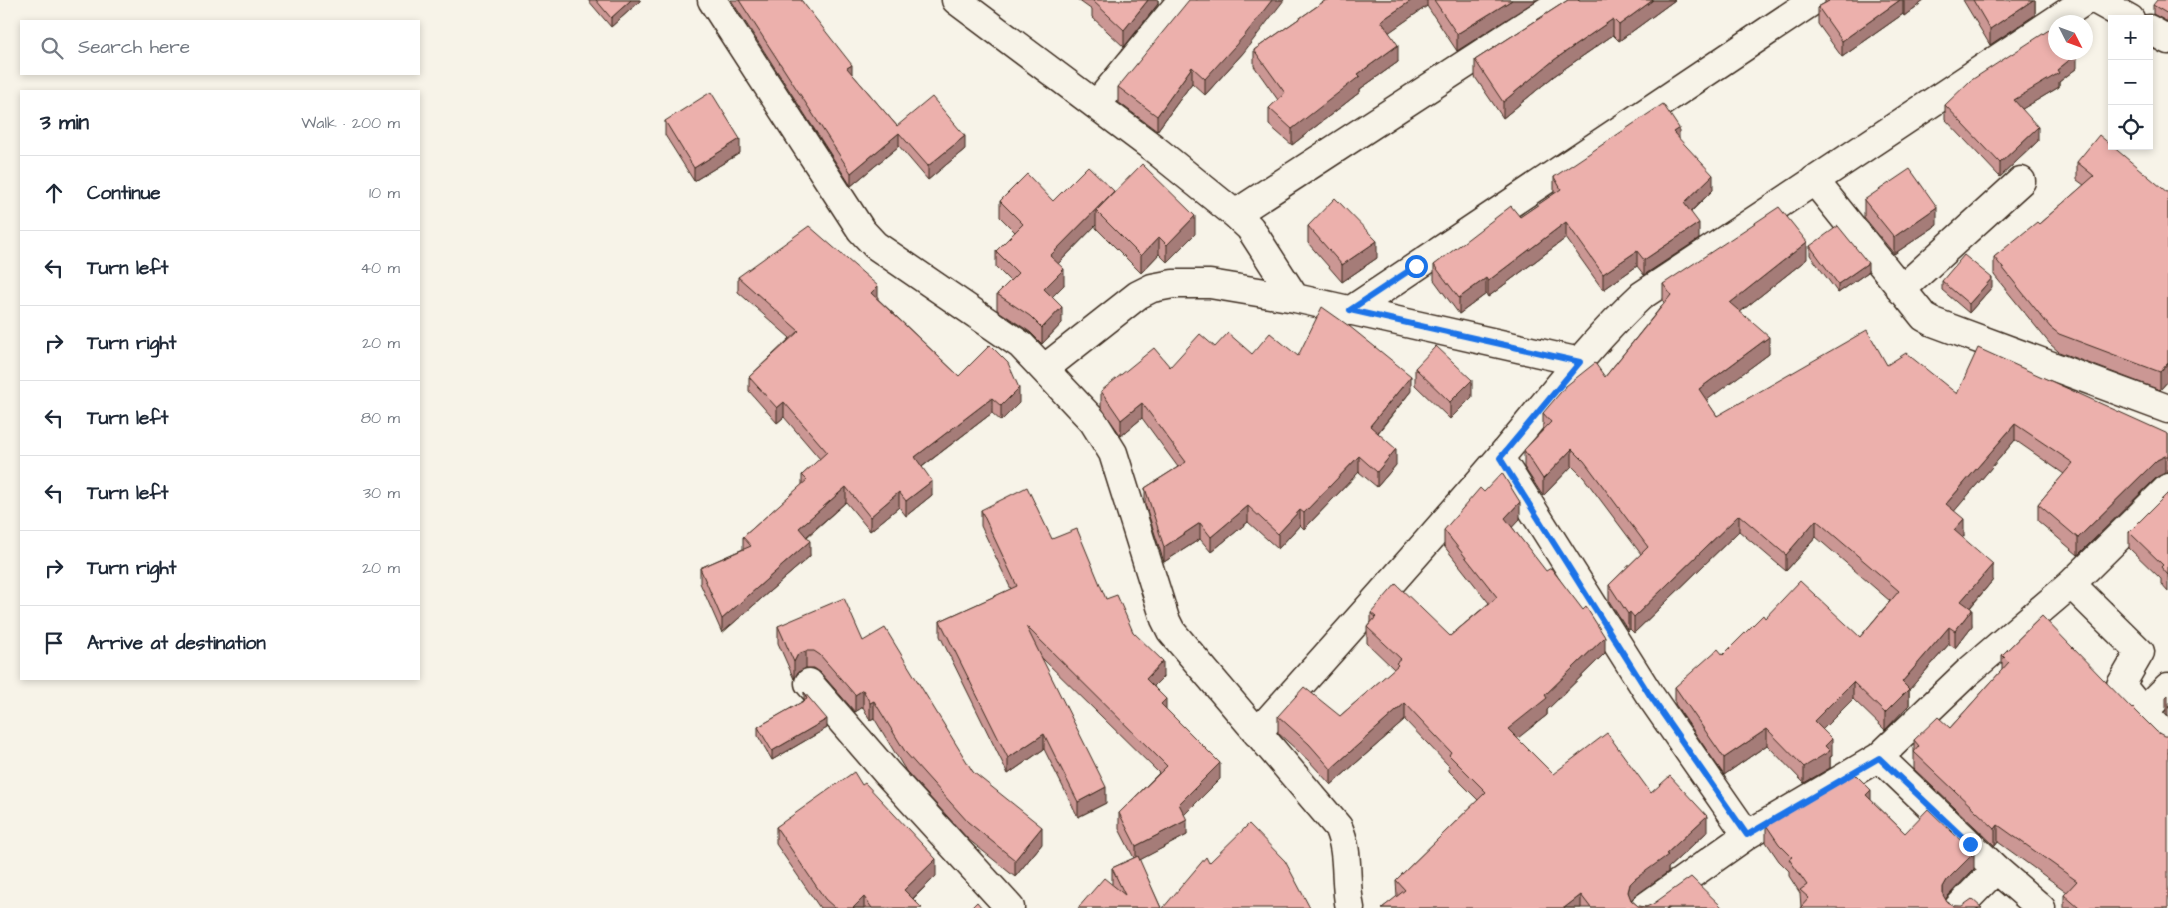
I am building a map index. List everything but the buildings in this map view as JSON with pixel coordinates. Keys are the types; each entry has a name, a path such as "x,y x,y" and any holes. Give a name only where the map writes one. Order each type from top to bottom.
{"street":[{"path":"712,0 861,230 875,245 1021,345 1093,421 1113,452 1165,619 1171,631 1338,827 1346,849 1350,908"},
{"path":"956,0 1096,105 1235,214 1250,228 1295,298"},
{"path":"1096,105 1182,0"},
{"path":"1235,214 1564,0"},
{"path":"1350,310 1814,0"},
{"path":"1256,733 1394,582 1626,310 1649,290 2086,0"},
{"path":"2096,0 2123,15"},
{"path":"2153,31 2168,40"},
{"path":"1814,180 1918,311 1933,322 2168,409"},
{"path":"1901,290 2021,181"},
{"path":"1044,369 1138,295 1152,288 1173,284 1210,284 1295,298 1580,362"},
{"path":"1500,458 1649,694 1747,835"},
{"path":"1644,908 1747,835 1879,758 1968,672 2071,584 2168,488"},
{"path":"2071,584 2140,652 2121,685 2142,712 2168,738"},
{"path":"809,683 887,773 1010,908"},
{"path":"2142,712 2168,687"},
{"path":"1879,758 2040,908"},
{"path":"1958,908 1996,869"}],"route":[{"path":"1416,266 1350,310 1580,362 1500,458 1649,694 1747,835 1879,758 1970,844"}]}
